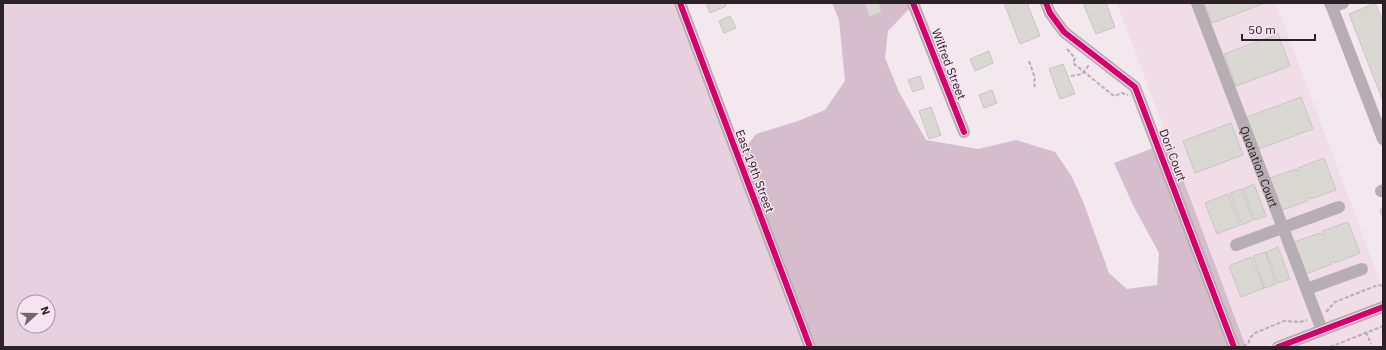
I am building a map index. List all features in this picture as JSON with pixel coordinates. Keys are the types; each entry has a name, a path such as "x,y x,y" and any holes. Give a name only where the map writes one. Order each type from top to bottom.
{"street":[{"name":"East 19th Street","path":"680,3 810,347"},
{"name":"Wilfred Street","path":"913,3 964,132"},
{"name":"Dori Court","path":"1046,3 1050,13 1064,32 1135,87 1234,347"},
{"name":"Quotation Court","path":"1197,3 1322,330"},
{"path":"1335,4 1383,138"},
{"path":"1236,245 1339,207"},
{"path":"1307,289 1362,269"},
{"path":"1278,347 1383,307"}],"path":[{"path":"1073,56 1075,58 1072,63 1114,96 1122,93 1130,96"},
{"path":"1028,61 1035,78 1034,87"},
{"path":"1071,76 1082,74 1089,65"},
{"path":"1035,78 1039,77"},
{"path":"1330,347 1383,326"},
{"path":"1366,332 1371,344"}],"shaded area":[{"path":"3,3 685,3 816,347 3,347"},
{"path":"832,3 909,3 909,9 888,31 885,58 899,92 926,140 978,149 1016,140 1055,152 1072,177 1084,204 1109,273 1127,289 1157,285 1159,253 1133,205 1114,163 1169,142 1246,347 816,347 742,152 756,134 798,121 825,110 845,81 839,20"},
{"path":"1117,3 1276,3 1383,289 1383,302 1264,347 1246,347"},
{"path":"1383,313 1383,347 1292,347"}],"building":[{"path":"706,3 725,3 726,6 710,13"},
{"path":"864,3 879,3 882,12 869,17"},
{"path":"1004,3 1027,3 1040,36 1020,44"},
{"path":"1083,3 1106,3 1115,27 1096,34"},
{"path":"1204,3 1265,3 1212,23"},
{"path":"1375,3 1383,22 1383,101 1349,14"},
{"path":"730,16 736,28 724,33 719,21"},
{"path":"1278,34 1290,66 1236,86 1224,54"},
{"path":"989,51 993,63 975,71 970,59"},
{"path":"1063,64 1075,94 1060,99 1049,69"},
{"path":"920,76 924,88 913,92 908,80"},
{"path":"992,90 997,103 984,108 979,95"},
{"path":"1301,97 1313,129 1259,149 1247,117"},
{"path":"931,107 941,135 929,139 919,111"},
{"path":"1231,123 1243,155 1195,173 1183,141"},
{"path":"1324,158 1336,190 1311,199 1310,197 1307,199 1308,201 1282,210 1270,178 1296,169 1297,171 1299,170 1298,168"},
{"path":"1254,184 1266,216 1255,220 1243,189"},
{"path":"1241,189 1253,220 1242,225 1230,193"},
{"path":"1228,194 1240,225 1217,234 1205,203"},
{"path":"1383,208 1383,218 1380,210"},
{"path":"1348,222 1360,253 1335,263 1334,261 1331,262 1332,264 1306,274 1294,242 1320,233 1321,235 1323,234 1322,231"},
{"path":"1278,247 1290,279 1278,283 1266,252"},
{"path":"1265,252 1276,284 1265,288 1253,256"},
{"path":"1251,257 1264,288 1241,297 1229,266"}],"cycle path":[{"path":"680,3 810,347"},
{"path":"913,3 964,132"},
{"path":"1046,3 1050,13 1064,32 1135,87 1234,347"},
{"path":"1278,347 1383,307"}]}
